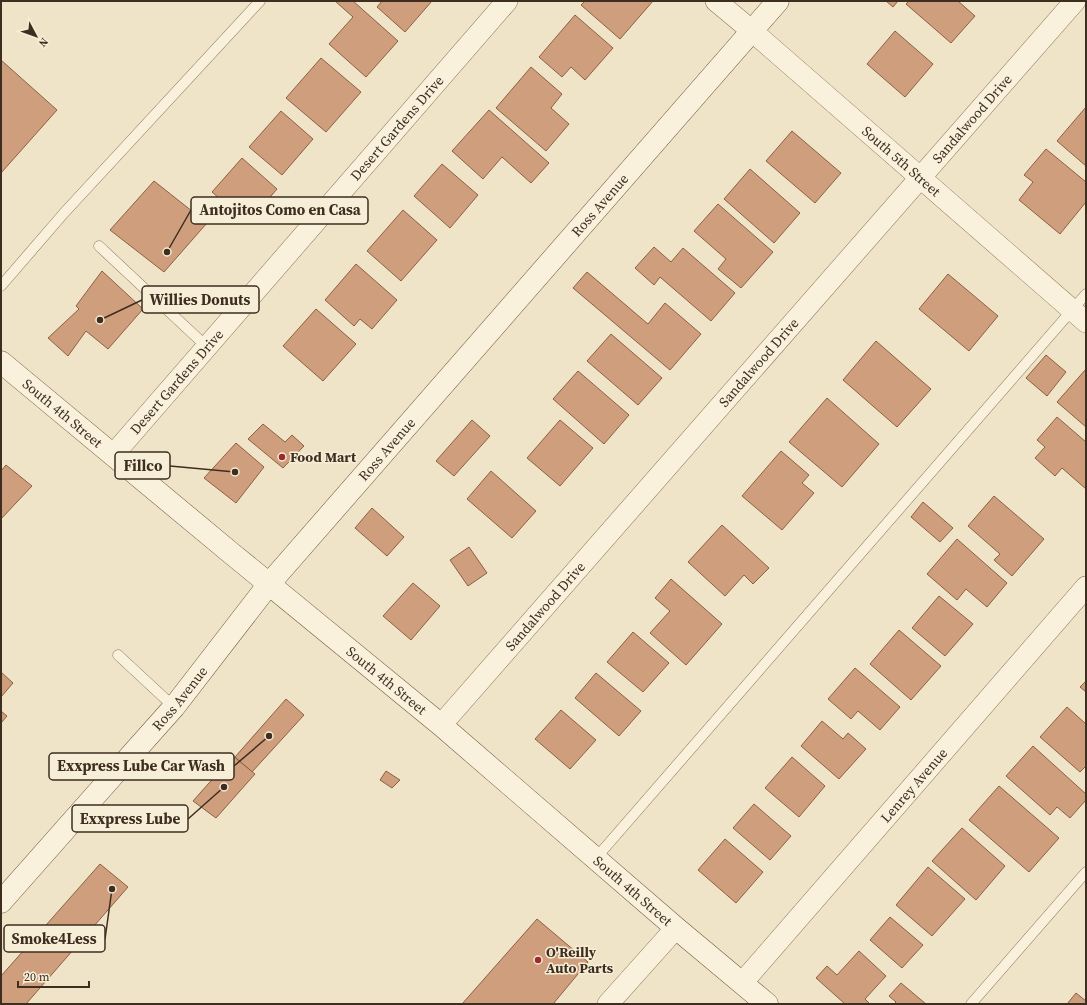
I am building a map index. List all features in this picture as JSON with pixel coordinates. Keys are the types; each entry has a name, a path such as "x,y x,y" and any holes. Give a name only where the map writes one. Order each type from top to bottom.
{"street":[{"name":"Desert Gardens Drive","path":"113,455 507,1"},
{"name":"South 5th Street","path":"716,1 1079,316"},
{"name":"Ross Avenue","path":"1,902 174,707 269,584 778,1"},
{"name":"Sandalwood Drive","path":"441,725 1075,1"},
{"name":"South 4th Street","path":"1,362 441,725 676,928 767,1004"},
{"name":"Lenrey Avenue","path":"742,983 1086,587"},
{"path":"608,1004 676,928"}],"lane":[{"path":"1,286 64,213 260,1"},
{"path":"99,246 207,347"},
{"path":"596,858 1079,316 1086,294"},
{"path":"118,655 174,707"},
{"path":"971,1004 1086,872"}],"building":[{"path":"335,1 353,1 398,41 366,77 329,44 353,17"},
{"path":"382,1 432,1 405,32 377,7"},
{"path":"585,1 653,1 620,39 581,5"},
{"path":"886,1 898,1 893,7"},
{"path":"909,1 958,1 975,16 951,43 906,4"},
{"path":"575,15 613,48 585,80 571,67 562,77 539,57"},
{"path":"895,31 933,64 905,97 867,64"},
{"path":"321,58 361,92 326,132 286,98"},
{"path":"1,60 57,110 1,173"},
{"path":"531,67 562,94 551,108 569,124 546,151 496,108"},
{"path":"1086,107 1086,166 1057,141"},
{"path":"489,110 549,163 531,183 502,157 483,179 452,151"},
{"path":"281,111 313,139 282,175 249,147"},
{"path":"792,131 841,173 815,203 766,161"},
{"path":"1046,149 1086,182 1086,202 1060,234 1019,200 1033,182 1024,175"},
{"path":"242,158 277,189 248,223 212,192"},
{"path":"442,164 478,195 450,228 414,196"},
{"path":"750,169 800,213 774,243 724,199"},
{"path":"154,181 207,223 164,272 110,230"},
{"path":"718,204 773,252 741,288 718,269 726,259 694,231"},
{"path":"403,210 437,240 401,281 367,251"},
{"path":"654,247 671,262 683,248 735,293 711,321 660,277 654,285 635,268"},
{"path":"356,264 397,300 372,329 360,319 354,326 325,300"},
{"path":"102,271 143,309 108,349 86,331 68,356 48,338 79,309 76,306"},
{"path":"587,272 648,324 665,303 701,334 670,370 573,288"},
{"path":"948,274 998,316 969,351 919,309"},
{"path":"316,309 356,344 323,381 283,346"},
{"path":"611,334 662,378 638,405 587,361"},
{"path":"876,341 931,389 897,427 843,380"},
{"path":"1046,355 1066,372 1047,396 1026,378"},
{"path":"1086,369 1086,427 1057,402"},
{"path":"578,371 629,415 604,444 553,399"},
{"path":"827,398 879,444 842,487 789,442"},
{"path":"1057,417 1086,442 1086,489 1062,468 1055,476 1035,458 1045,447 1037,440"},
{"path":"472,420 490,436 454,476 436,461"},
{"path":"560,420 593,448 560,486 527,458"},
{"name":"Food Mart","path":"263,424 285,442 292,435 304,446 283,468 248,439"},
{"path":"236,443 264,467 236,503 204,478"},
{"path":"781,451 809,475 802,483 814,493 782,530 742,496"},
{"path":"6,465 32,486 1,519 1,471"},
{"path":"491,471 536,511 512,538 467,499"},
{"path":"994,496 1044,539 1012,576 994,560 1000,554 968,526"},
{"path":"923,502 953,528 940,542 911,517"},
{"path":"372,508 404,537 387,556 355,528"},
{"path":"722,525 769,568 753,584 744,575 725,596 688,562"},
{"path":"957,539 1007,583 987,607 966,589 957,600 927,574"},
{"path":"469,547 487,573 468,586 450,560"},
{"path":"671,579 722,624 686,665 650,633 670,611 655,598"},
{"path":"413,583 440,606 411,640 383,616"},
{"path":"939,596 973,624 945,656 912,628"},
{"path":"899,630 941,666 911,700 870,664"},
{"path":"633,632 669,663 643,692 607,662"},
{"path":"855,668 900,707 880,730 858,711 851,719 828,699"},
{"path":"1,672 13,683 1,697"},
{"path":"596,673 641,711 619,736 575,698"},
{"path":"1086,681 1086,692 1080,687"},
{"path":"286,699 304,715 252,772 235,757"},
{"path":"1067,707 1086,724 1086,766 1080,772 1040,737"},
{"path":"561,710 596,740 570,769 535,739"},
{"path":"1,711 7,716 1,723"},
{"path":"822,721 843,739 848,733 866,749 839,779 801,746"},
{"path":"1033,746 1086,794 1086,800 1070,818 1057,807 1050,815 1006,776"},
{"path":"233,756 255,774 216,818 193,801"},
{"path":"792,757 825,786 799,817 765,788"},
{"path":"386,771 400,780 392,788 380,780"},
{"path":"999,786 1059,838 1029,872 969,820"},
{"path":"754,804 791,836 770,860 733,828"},
{"path":"962,828 1005,866 976,900 932,861"},
{"path":"725,839 763,872 736,903 698,870"},
{"path":"100,864 128,887 26,1004 1,1004 1,976"},
{"path":"928,867 965,899 932,936 896,905"},
{"path":"890,917 923,945 902,968 870,940"},
{"path":"537,919 588,962 553,1004 462,1004"},
{"path":"859,951 886,976 865,999 870,1004 845,1004 816,978 827,966 837,975"},
{"path":"901,983 926,1004 894,1004 896,1002 889,996"},
{"path":"1076,993 1086,1001 1086,1004 1067,1004"}],"place":[{"name":"Antojitos Como en Casa","path":"167,252"},
{"name":"Willies Donuts","path":"100,320"},
{"name":"Food Mart","path":"282,457"},
{"name":"Fillco","path":"235,472"},
{"name":"Exxpress Lube Car Wash","path":"269,736"},
{"name":"Exxpress Lube","path":"224,787"},
{"name":"Smoke4Less","path":"112,889"},
{"name":"O'Reilly Auto Parts","path":"538,960"}]}
